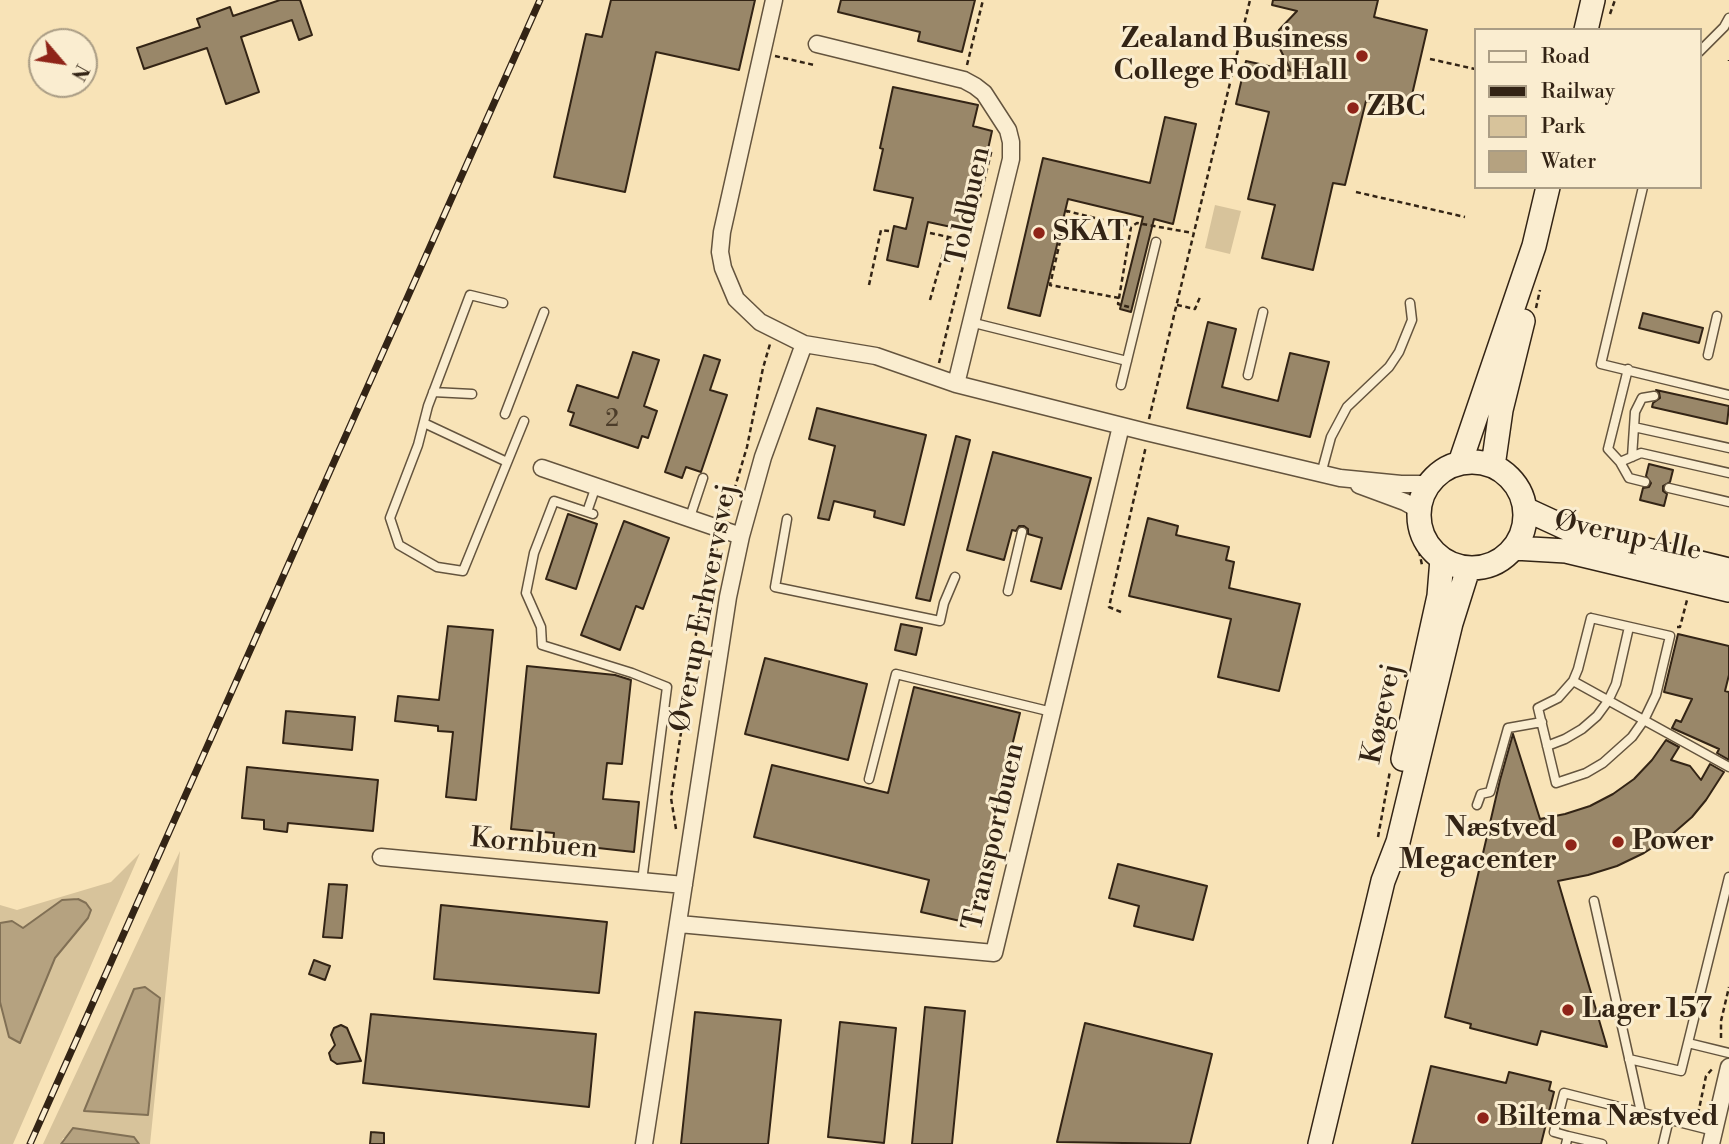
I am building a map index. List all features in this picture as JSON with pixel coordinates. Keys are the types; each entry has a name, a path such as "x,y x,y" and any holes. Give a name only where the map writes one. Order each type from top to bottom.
{"street":[{"path":"774,0 722,232 720,252 723,268 736,299 774,331 804,344 876,356 956,384 1321,474 1340,478 1423,484 1462,457 1535,246"},
{"path":"1586,28 1593,0"},
{"name":"Toldbuen","path":"817,44 964,80 984,93 1008,130 1012,142 1012,159 956,384"},
{"path":"1493,461 1501,410 1527,302 1535,246 1548,189"},
{"name":"Øverup Erhvervsvej","path":"645,1144 729,597 741,536 763,457 804,344"},
{"name":"Transportbuen","path":"679,924 994,953 1121,426"},
{"path":"1462,457 1477,462 1493,461"},
{"path":"1414,507 1421,532 1433,552 1435,567 1466,574 1498,562 1519,548 1529,511 1514,483 1493,461"},
{"path":"542,468 741,536"},
{"path":"1340,478 1414,507"},
{"path":"1414,507 1422,496 1423,484"},
{"name":"Øverup Alle","path":"1529,511 1577,533 1729,570"},
{"name":"Øverup Alle","path":"1519,548 1566,551 1729,590"},
{"name":"Køgevej","path":"1320,1144 1383,881 1387,844 1410,722 1439,596 1435,567"},
{"name":"Køgevej","path":"1383,881 1398,842 1451,623 1466,574"},
{"name":"Kornbuen","path":"381,857 684,885"},
{"path":"1712,1137 1724,1107 1729,1067"}],"lane":[{"path":"1701,50 1724,27 1729,18"},
{"path":"1643,189 1601,364 1729,395"},
{"path":"1121,385 1156,242"},
{"path":"503,303 470,295 390,517 399,545 437,566 463,571 524,421"},
{"path":"1321,474 1331,437 1347,407 1390,367 1399,352 1412,320 1410,303"},
{"path":"505,414 544,312"},
{"path":"1248,375 1264,312"},
{"path":"1707,355 1717,316"},
{"path":"970,322 1127,361"},
{"path":"1628,369 1608,449 1629,478 1645,482"},
{"path":"433,392 472,394"},
{"path":"1632,457 1635,412 1642,398 1654,396"},
{"path":"1618,409 1635,412"},
{"path":"424,423 508,462"},
{"path":"1634,427 1729,448"},
{"path":"1620,462 1641,453 1729,472"},
{"path":"690,517 703,478"},
{"path":"596,486 590,513 554,501 534,553 526,593 541,627 542,645 632,673 667,687 642,881"},
{"path":"1669,488 1729,502"},
{"path":"787,519 775,587 940,621 954,577"},
{"path":"1008,591 1022,532"},
{"path":"1591,618 1670,636 1656,695 1644,720 1619,751 1603,763 1586,773 1556,783 1538,708 1558,698 1573,681 1591,618"},
{"path":"1547,746 1582,730 1608,701 1616,684 1629,627"},
{"path":"869,779 896,674 1052,712"},
{"path":"1573,681 1729,767"},
{"path":"1477,805 1481,794 1490,792 1508,728 1542,722"},
{"path":"1629,1059 1681,1071 1729,877"},
{"path":"1594,901 1641,1112"},
{"path":"1688,1043 1729,1053"},
{"path":"1602,1144 1567,1140 1554,1132 1564,1093 1695,1126 1712,1137"},
{"path":"1663,1144 1669,1119"}],"path":[{"path":"964,80 983,0"},
{"path":"1121,612 1109,607 1146,449 1146,432 1251,0"},
{"path":"761,53 814,65"},
{"path":"1430,59 1474,69"},
{"path":"935,377 991,153 1012,159"},
{"path":"1356,192 1465,217"},
{"path":"1119,298 1049,285 1067,211 1131,227"},
{"path":"869,285 881,230 889,231"},
{"path":"930,233 969,242"},
{"path":"930,300 948,237"},
{"path":"1176,305 1195,309 1200,297"},
{"path":"1423,484 1431,466 1453,453 1462,457"},
{"path":"1493,461 1513,468 1520,476 1530,496 1529,511"},
{"path":"1414,507 1407,518 1419,551 1435,567"},
{"path":"1466,574 1496,571 1509,564 1519,548"},
{"path":"1419,551 1435,567"},
{"path":"1670,636 1675,627 1681,627 1688,593"},
{"path":"1378,838 1390,769"},
{"path":"1695,1126 1706,1076 1714,1067 1729,987"}],"green space":[{"path":"1215,205 1241,211 1230,254 1205,248"},
{"path":"180,851 150,1144 139,1144 134,1137 63,1138 61,1144 43,1144"},
{"path":"140,853 13,1144 0,1144 0,905 17,910 111,882"}],"water":[{"path":"78,899 86,903 91,910 88,918 55,958 20,1043 9,1037 0,1002 0,923 12,921 23,928 62,900"},
{"path":"145,987 160,998 148,1115 84,1111 134,989"},
{"path":"73,1128 134,1137 139,1144 61,1144"}],"building":[{"path":"280,0 300,0 312,35 299,40 292,20 241,37 259,92 226,104 207,48 144,69 137,48 200,27 197,19 230,7 233,16"},
{"path":"611,0 755,0 739,70 656,52 625,192 554,177 586,34 602,37"},
{"path":"841,0 975,0 962,52 918,41 920,32 838,12"},
{"path":"1273,0 1378,0 1374,17 1427,30 1408,112 1366,101 1345,185 1333,183 1313,270 1262,258 1275,205 1248,199 1269,112 1236,104 1246,61 1291,71 1277,43 1279,30 1297,11 1272,5"},
{"path":"893,87 978,105 973,126 992,131 970,231 928,222 918,267 887,260 894,226 906,229 913,198 874,190"},
{"path":"1165,117 1196,124 1173,224 1154,219 1131,312 1120,309 1143,217 1068,199 1040,316 1008,308 1043,158 1150,183"},
{"path":"1643,313 1703,328 1699,343 1639,328"},
{"path":"1208,322 1236,329 1222,387 1278,401 1290,353 1329,362 1310,437 1187,408"},
{"path":"633,352 659,360 644,406 657,411 648,438 642,436 638,448 570,425 574,413 568,411 577,385 618,398"},
{"path":"704,355 720,360 710,390 727,395 701,472 686,467 682,478 665,472"},
{"path":"1656,390 1729,406 1727,424 1652,407 1660,398"},
{"path":"817,408 926,435 904,525 874,517 875,511 834,501 829,520 818,518 835,446 809,439"},
{"path":"956,436 970,440 930,601 916,598"},
{"path":"993,452 1091,478 1061,589 1031,581 1042,538 1028,534 1028,529 1024,526 1019,526 1016,531 1012,530 1004,560 967,550"},
{"path":"1649,464 1673,470 1670,482 1663,486 1663,491 1667,494 1664,506 1640,500 1643,488 1649,487 1651,483 1646,476"},
{"path":"568,514 597,524 576,589 546,579"},
{"path":"1148,518 1178,526 1176,535 1229,547 1226,560 1234,562 1229,588 1300,604 1279,691 1218,677 1231,619 1129,596"},
{"path":"624,521 669,538 643,609 636,606 620,650 581,635"},
{"path":"901,624 922,628 916,655 895,650"},
{"path":"448,626 493,630 476,800 446,797 453,732 438,731 438,726 395,721 398,696 439,700"},
{"path":"1678,634 1729,646 1729,675 1725,691 1729,692 1729,760 1717,753 1719,749 1672,728 1676,720 1681,722 1692,699 1664,692"},
{"path":"765,658 867,684 848,760 745,734"},
{"path":"527,666 615,675 631,680 622,764 607,763 603,799 639,802 634,852 553,843 554,833 511,829"},
{"path":"914,687 1020,713 969,923 921,912 929,880 754,837 772,765 888,793"},
{"path":"286,711 355,717 352,750 283,743"},
{"name":"Næstved Megacenter","path":"1513,734 1540,819 1590,806 1613,794 1634,779 1666,740 1679,747 1671,760 1690,766 1701,780 1710,764 1724,772 1692,817 1669,837 1617,866 1558,881 1607,1047 1541,1031 1537,1045 1470,1028 1471,1024 1445,1017"},
{"path":"247,767 378,780 373,831 288,823 287,832 264,829 264,820 242,818"},
{"path":"1118,864 1207,886 1193,940 1134,926 1139,906 1109,898"},
{"path":"329,884 347,885 342,938 323,937"},
{"path":"441,905 607,922 599,993 434,979"},
{"path":"314,960 330,966 325,980 309,974"},
{"path":"925,1007 965,1011 952,1144 912,1144"},
{"path":"695,1012 781,1020 768,1144 681,1144"},
{"path":"371,1014 596,1034 589,1107 363,1083"},
{"path":"840,1022 896,1028 884,1143 828,1137"},
{"path":"1085,1023 1212,1054 1190,1144 1057,1142"},
{"path":"341,1025 347,1028 361,1061 337,1064 331,1060 329,1053 335,1045 331,1035 334,1028"},
{"name":"Biltema Næstved","path":"1431,1066 1506,1083 1509,1072 1551,1082 1549,1090 1554,1092 1541,1144 1412,1144"},
{"path":"371,1132 384,1133 384,1144 370,1144"}],"railway":[{"path":"30,1144 540,0"}],"place":[{"name":"Zealand Business College Food Hall","path":"1362,56"},
{"name":"ZBC","path":"1353,108"},
{"name":"SKAT","path":"1039,233"},
{"name":"Power","path":"1618,842"},
{"name":"Næstved Megacenter","path":"1571,845"},
{"name":"Lager 157","path":"1568,1010"},
{"name":"Biltema Næstved","path":"1483,1118"}]}
